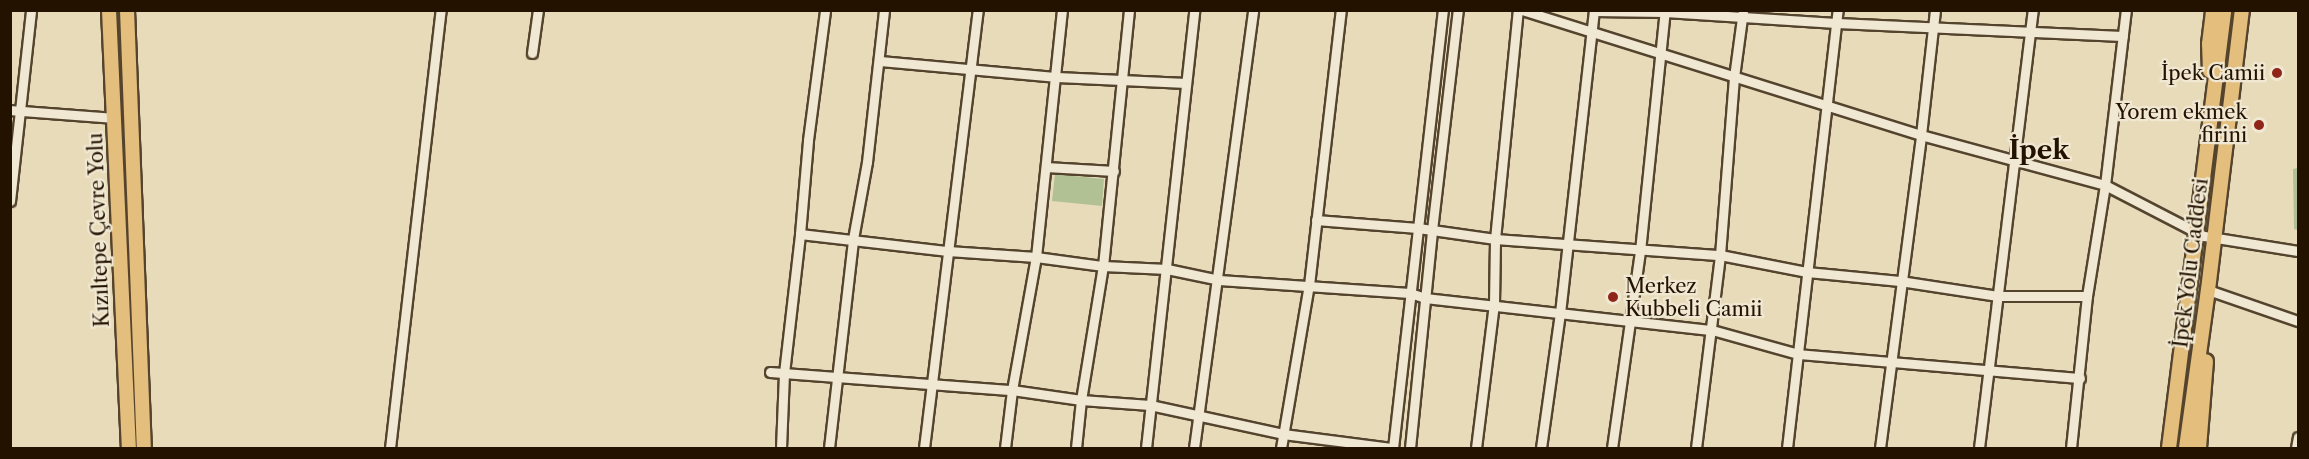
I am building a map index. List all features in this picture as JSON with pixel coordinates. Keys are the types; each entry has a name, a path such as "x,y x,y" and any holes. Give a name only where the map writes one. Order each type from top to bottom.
{"highway":[{"name":"Kızıltepe Çevre Yolu","path":"109,10 129,448"},
{"name":"Kızıltepe Çevre Yolu","path":"127,10 144,448"},
{"path":"2212,114 2209,44 2213,10"},
{"name":"İpek Yolu Caddesi","path":"2168,448 2198,234 2224,10"},
{"name":"İpek Yolu Caddesi","path":"2186,448 2242,10"},
{"path":"2199,448 2208,290"}],"street":[{"path":"10,201 15,110 31,10"},
{"path":"390,448 441,10"},
{"path":"532,53 538,10"},
{"path":"781,448 784,373 808,140 825,10"},
{"path":"829,448 853,239 867,162 880,61 884,10"},
{"path":"924,448 973,70 978,10"},
{"path":"1005,448 1012,390 1036,257 1057,76 1062,10"},
{"path":"1076,448 1081,400 1103,266 1129,10"},
{"path":"1146,448 1194,10"},
{"path":"1194,448 1219,280 1253,10"},
{"path":"1281,448 1309,285 1341,10"},
{"path":"770,372 932,386 1012,390 1081,400 1150,405 1283,434 1393,448 1443,10"},
{"path":"1410,448 1432,230 1458,10"},
{"path":"1476,448 1494,304 1495,239 1520,10 1922,135 2105,186 2198,234 2298,251"},
{"path":"1787,448 1838,10"},
{"path":"1880,448 1900,281 1922,135 1935,10"},
{"path":"1979,448 2033,10"},
{"path":"2071,448 2087,296 2105,186 2126,10"},
{"path":"1541,448 1560,313 1594,11 1742,13 1836,23 2123,36"},
{"path":"1612,448 1640,251 1665,11"},
{"path":"1696,448 1720,255 1734,77 1742,13"},
{"path":"880,61 1123,81 1186,83"},
{"path":"15,110 114,118"},
{"path":"1046,167 1114,171"},
{"path":"1316,220 1418,228 1495,239 1720,255 1807,272 1900,281 1998,296 2087,296"},
{"path":"800,234 948,251 1036,257 1103,266 1167,269 1219,280 1410,293 1425,298 1712,330 1798,354 2080,378"},
{"path":"2208,290 2298,321"},
{"path":"2296,448 2298,437"}],"green space":[{"path":"2298,168 2298,230 2294,229 2293,169"},
{"path":"1055,174 1104,179 1102,206 1052,201"}],"place":[{"name":"İpek Camii","path":"2277,73"},
{"name":"Yorem ekmek firini","path":"2259,125"},
{"name":"Merkez Kubbeli Camii","path":"1613,297"}],"district":[{"name":"İpek","path":"2039,151"}]}
